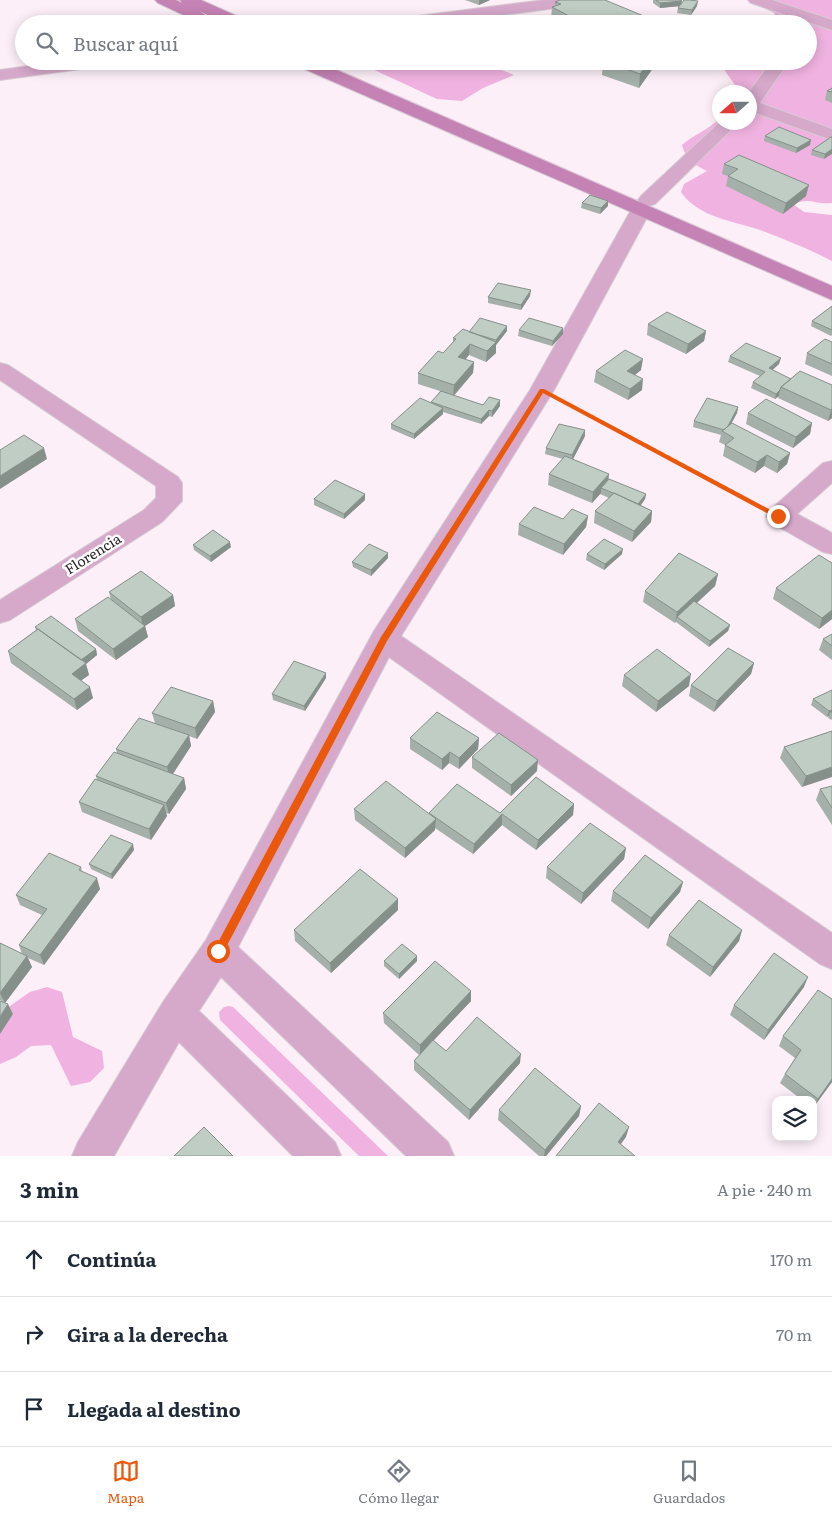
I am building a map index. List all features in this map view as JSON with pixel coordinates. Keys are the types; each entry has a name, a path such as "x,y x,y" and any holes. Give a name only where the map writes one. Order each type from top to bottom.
{"main road":[{"path":"162,0 196,15"},
{"path":"188,0 222,15"},
{"path":"322,70 645,205 832,278"},
{"path":"348,70 645,205 832,294"}],"street":[{"path":"460,15 580,0"},
{"path":"756,0 795,15"},
{"path":"817,22 832,25"},
{"path":"0,75 37,70"},
{"path":"757,94 774,70"},
{"path":"757,107 832,135"},
{"path":"92,1156 176,1014 218,951 384,639 542,390 645,205 722,130"},
{"name":"Florencia","path":"0,370 169,483 169,501 153,516 0,613"},
{"path":"832,468 778,516 832,545"},
{"path":"384,639 832,953"},
{"path":"218,951 434,1156"},
{"path":"176,1014 321,1156"}],"path":[{"path":"542,390 778,516"}],"shaded area":[{"path":"748,0 832,0 832,203 804,201 793,204 804,212 832,215 832,261 769,233 706,213 688,200 681,192 684,184 707,171 691,161 682,145 712,124 712,130 757,130 757,85 735,85 725,70 817,70 817,15 775,15"},
{"path":"332,70 340,70 832,285 832,289"},
{"path":"374,70 501,70 514,75 483,88 462,101 437,99"},
{"path":"47,987 62,992 73,1037 102,1051 104,1068 90,1082 71,1086 51,1045 31,1046 16,1057 0,1064 0,1013 30,992"},
{"path":"224,1007 233,1007 388,1156 359,1156 220,1020 219,1012"}],"building":[{"path":"560,0 605,0 641,15 567,15 552,7 561,4 555,2"},
{"path":"656,0 680,0 682,1 660,3"},
{"path":"684,0 698,1 692,10 678,8"},
{"path":"629,70 643,70 640,74"},
{"path":"779,127 811,140 797,148 765,136"},
{"path":"831,137 832,149 825,154 812,150"},
{"path":"739,155 809,185 786,203 728,176 738,169 724,164"},
{"path":"590,195 608,201 601,208 582,203"},
{"path":"498,283 531,290 521,305 488,297"},
{"path":"832,306 832,330 812,321"},
{"path":"667,312 706,331 688,344 648,324"},
{"path":"480,318 507,326 496,340 469,332"},
{"path":"529,318 563,328 553,341 519,330"},
{"path":"463,329 496,342 487,351 470,344 458,357 474,362 454,385 418,373 438,351 443,353 456,339 453,338"},
{"path":"825,339 832,342 832,364 807,353"},
{"path":"746,343 781,358 769,368 791,379 776,394 753,382 765,372 730,356"},
{"path":"625,350 643,359 627,371 643,379 630,389 596,371"},
{"path":"800,371 832,385 831,410 781,387"},
{"path":"441,391 483,405 489,397 500,400 492,411 489,410 481,419 431,402"},
{"path":"420,398 443,408 414,434 391,424"},
{"path":"707,398 738,407 724,430 694,421"},
{"path":"766,399 812,423 796,437 748,413"},
{"path":"732,423 790,453 779,462 767,455 757,462 725,445 734,438 722,431"},
{"path":"559,424 585,430 572,455 546,448"},
{"path":"24,435 44,448 0,476 0,450"},
{"path":"565,456 609,474 593,492 549,474"},
{"path":"609,479 646,494 638,504 601,488"},
{"path":"335,480 365,494 344,514 314,499"},
{"path":"614,493 652,511 634,531 595,511"},
{"path":"534,507 563,519 572,509 588,516 564,544 519,524"},
{"path":"213,530 230,542 210,556 193,545"},
{"path":"604,539 623,549 605,564 587,554"},
{"path":"369,544 388,553 371,570 352,562"},
{"path":"679,553 718,574 677,612 645,591"},
{"path":"819,555 832,563 832,610 822,618 776,588"},
{"path":"141,571 173,595 141,617 109,592"},
{"path":"108,597 145,626 113,649 75,619"},
{"path":"694,601 730,625 710,641 677,617"},
{"path":"51,616 96,649 81,660 35,627"},
{"path":"38,629 86,663 72,674 90,687 74,699 8,651"},
{"path":"832,634 832,646 823,639"},
{"path":"728,648 754,663 717,701 691,685"},
{"path":"657,649 691,674 658,701 624,675"},
{"path":"294,661 326,673 304,706 272,694"},
{"path":"171,687 213,701 195,728 152,713"},
{"path":"832,690 832,710 829,711 813,699"},
{"path":"437,712 479,738 459,758 450,752 442,759 410,738"},
{"path":"139,718 189,735 167,767 116,749"},
{"path":"832,731 832,767 806,776 784,747"},
{"path":"499,733 538,760 511,785 472,757"},
{"path":"114,752 184,778 166,803 96,776"},
{"path":"536,777 574,804 538,840 502,814 474,844 429,813 457,784 500,813"},
{"path":"95,779 164,805 149,829 79,802"},
{"path":"386,781 436,819 405,848 354,809"},
{"path":"832,786 832,808 820,789"},
{"path":"590,823 626,848 583,893 547,867"},
{"path":"111,835 133,844 111,874 89,864"},
{"path":"49,853 81,867 79,870 97,878 40,955 19,945 47,909 16,895"},
{"path":"645,855 683,882 651,918 613,891"},
{"path":"360,869 398,899 330,963 294,930"},
{"path":"699,900 742,930 713,967 669,935"},
{"path":"0,943 27,956 0,993"},
{"path":"402,944 417,956 399,974 384,961"},
{"path":"774,953 808,977 768,1030 734,1005"},
{"path":"435,961 471,991 420,1045 383,1013"},
{"path":"818,990 832,999 832,1079 818,1099 817,1096 814,1096 785,1074 801,1050 783,1036"},
{"path":"0,1001 8,1004 0,1017"},
{"path":"477,1017 521,1054 470,1110 414,1061 433,1040 446,1051"},
{"path":"535,1068 581,1106 545,1150 499,1110"},
{"path":"599,1103 629,1127 618,1142 635,1156 556,1156"},
{"path":"204,1127 233,1156 174,1156"}],"route":[{"path":"218,951 384,639 542,390 778,516"}]}
